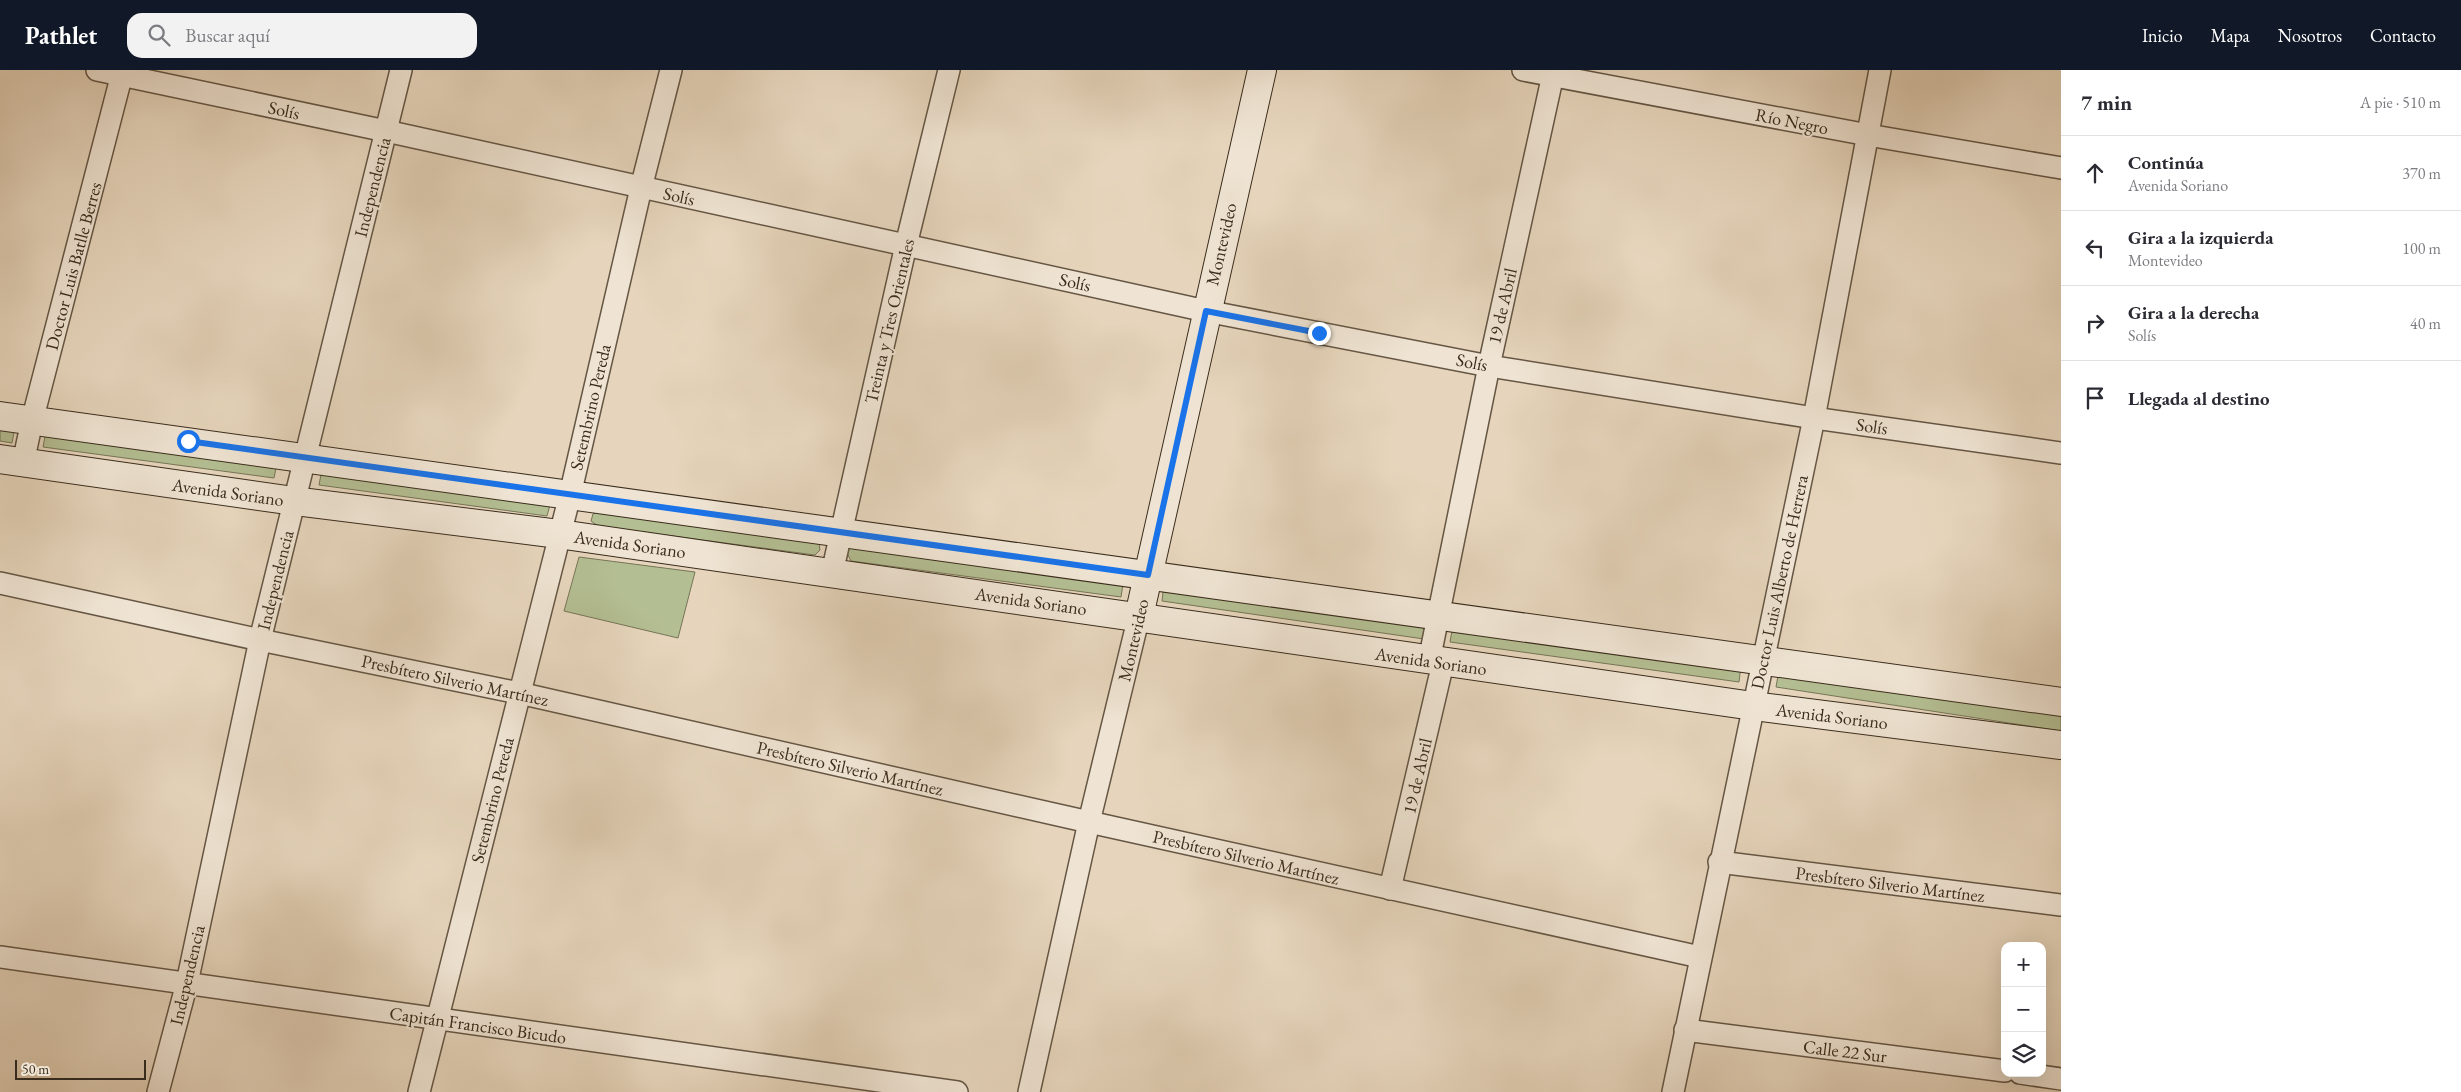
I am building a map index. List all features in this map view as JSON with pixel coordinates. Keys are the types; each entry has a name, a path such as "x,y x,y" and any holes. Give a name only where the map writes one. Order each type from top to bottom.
{"street":[{"name":"Solís","path":"97,70 123,73 1206,311 1489,366 1814,418 2061,453"},
{"name":"Independencia","path":"158,1092 187,983 260,640 401,70"},
{"name":"Setembrino Pereda","path":"419,1092 570,495 670,70"},
{"name":"Treinta y Tres Orientales","path":"832,573 906,245 949,70"},
{"name":"Montevideo","path":"1029,1092 1089,822 1148,575 1206,311 1262,70"},
{"name":"Río Negro","path":"1523,70 1554,73 1868,135 2061,168"},
{"name":"Doctor Luis Alberto de Herrera","path":"1673,1092 1719,862 1814,418 1880,70"},
{"name":"Doctor Luis Batlle Berres","path":"12,461 32,421 123,73"},
{"name":"19 de Abril","path":"1390,889 1436,662 1438,615 1489,366 1554,73"},
{"path":"0,416 841,531 2061,702"},
{"name":"Avenida Soriano","path":"12,461 294,501 559,534 1138,616 1436,662 1753,706 2061,745"},
{"name":"Presbítero Silverio Martínez","path":"0,583 260,640 519,692 1089,822 1700,957"},
{"name":"Presbítero Silverio Martínez","path":"1719,862 2061,905"},
{"name":"Capitán Francisco Bicudo","path":"0,958 957,1092"},
{"name":"Calle 22 Sur","path":"1685,1030 2001,1070"},
{"path":"2046,1076 2061,1078"}],"green space":[{"path":"0,425 15,427 12,443 0,441"},
{"path":"46,431 277,463 274,478 43,447"},
{"path":"322,469 551,501 547,516 319,485"},
{"path":"596,512 819,543 820,550 815,555 598,526 591,521 593,514"},
{"path":"850,547 1123,584 1121,597 851,561 847,553"},
{"path":"579,557 695,572 678,638 564,611"},
{"path":"1164,584 1426,622 1424,639 1162,601"},
{"path":"1453,625 1741,665 1739,682 1450,642"},
{"path":"1779,670 2061,713 2061,731 1776,687"}],"route":[{"path":"188,441 1148,575 1206,311 1319,333"}]}
